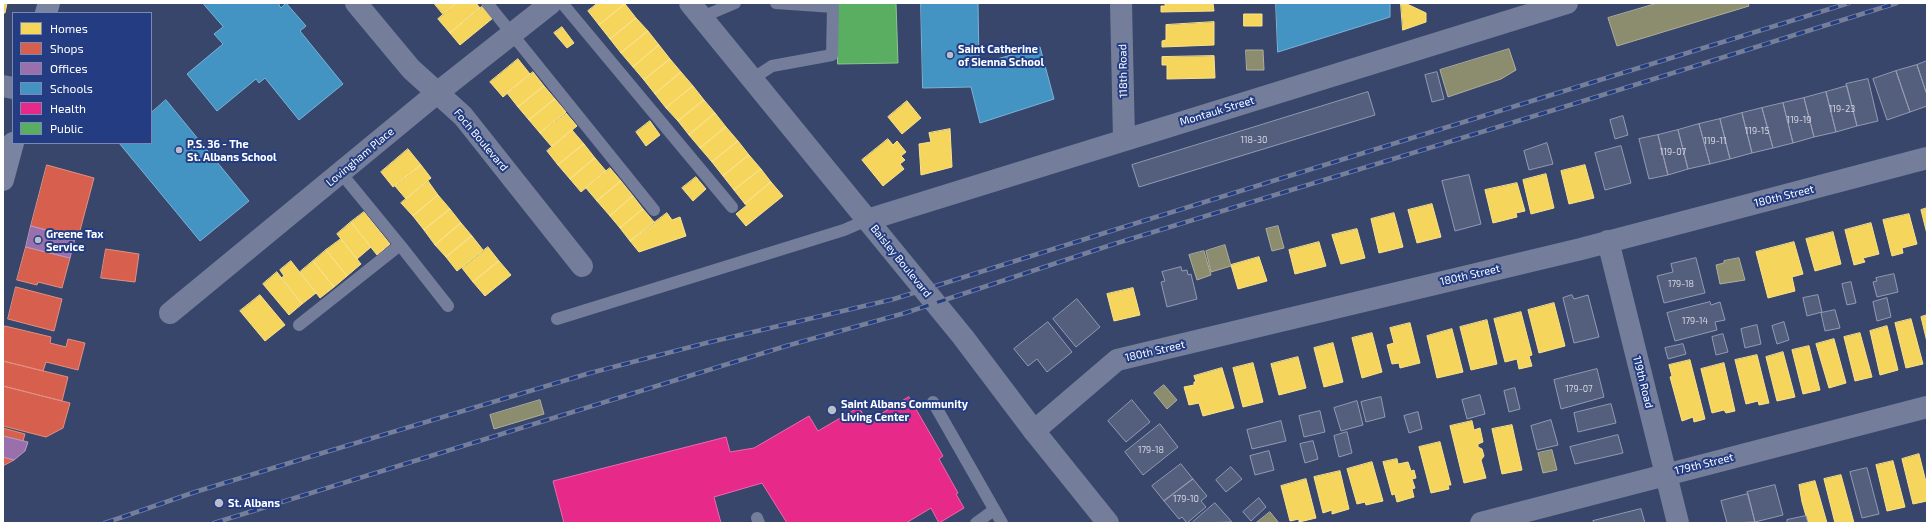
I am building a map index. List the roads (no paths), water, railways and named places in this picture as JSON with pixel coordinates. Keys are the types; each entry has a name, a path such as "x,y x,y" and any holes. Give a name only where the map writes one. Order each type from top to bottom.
{"main road":[{"path":"3,180 13,144"}],"street":[{"name":"Foch Boulevard","path":"356,3 411,69 463,116 582,266"},
{"name":"Lovingham Place","path":"170,313 437,93 551,3"},
{"name":"118th Road","path":"1121,3 1124,140"},
{"name":"Montauk Street","path":"867,220 1567,3"},
{"name":"Baisley Boulevard","path":"696,10 962,337 1034,431 1108,523"},
{"name":"180th Street","path":"1034,431 1117,360 1608,241 1927,158"},
{"name":"119th Road","path":"1608,241 1678,523"},
{"name":"179th Street","path":"1481,523 1927,407"}],"lane":[{"path":"487,3 654,210"},
{"path":"562,3 732,207"},
{"path":"696,10 735,3"},
{"path":"752,79 772,66 832,55 833,8 776,3"},
{"path":"341,173 448,306"},
{"path":"557,319 844,230 867,220"},
{"path":"299,326 400,246"},
{"path":"933,402 1002,523"},
{"path":"976,523 994,510"}],"railway":[{"path":"105,523 195,492 590,373 706,343 894,299 1849,3"},
{"path":"214,523 786,346 905,313 1114,244 1580,102 1897,3"}],"place":[{"name":"Saint Catherine of Sienna School","path":"950,55"},
{"name":"P.S. 36 - The St. Albans School","path":"179,150"},
{"name":"Greene Tax Service","path":"38,240"},
{"name":"Saint Albans Community Living Center","path":"832,410"},
{"name":"St. Albans","path":"219,503"}]}
